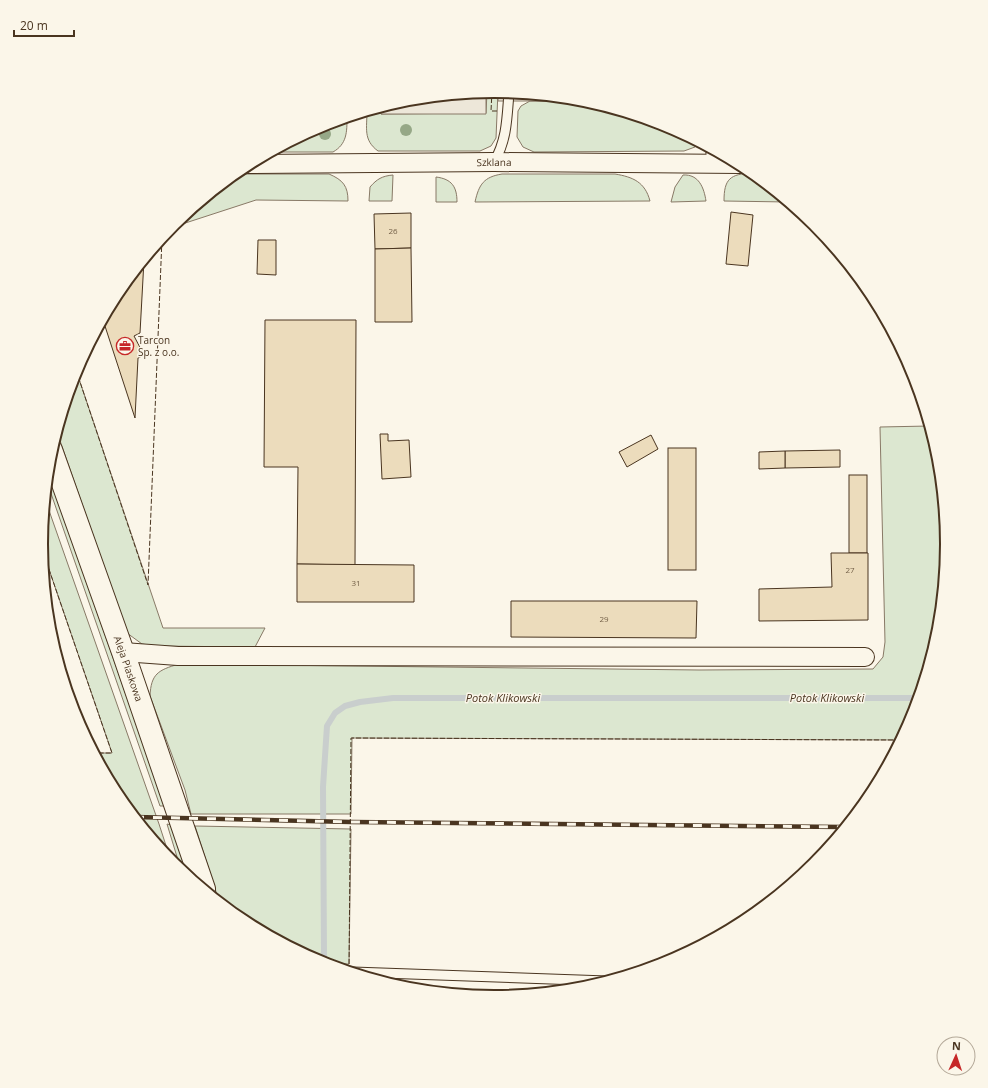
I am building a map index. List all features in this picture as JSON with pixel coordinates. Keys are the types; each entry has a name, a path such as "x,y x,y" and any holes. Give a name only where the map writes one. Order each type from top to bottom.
{"main road":[{"name":"Aleja Piaskowa","path":"56,464 123,652 201,880"}],"street":[{"name":"Szklana","path":"261,164 494,162 711,156"},
{"path":"123,652 178,656 865,657"}],"lane":[{"path":"494,162 502,148 506,127 508,98"},
{"path":"372,973 585,980"}],"green space":[{"path":"487,98 498,98 496,138 491,146 480,151 378,151 373,147 367,133 367,117 381,113 381,114 486,113"},
{"path":"530,101 542,101 609,113 665,132 695,146 684,151 534,152 523,147 517,137 518,111 521,106"},
{"path":"347,124 344,141 338,149 333,152 282,152 323,132"},
{"path":"245,174 329,174 344,184 347,191 348,201 256,200 185,223 222,190"},
{"path":"502,174 615,174 633,179 641,185 645,189 650,201 475,202 478,190 483,182 491,177"},
{"path":"744,174 780,202 724,201 725,187 727,183 733,176"},
{"path":"393,175 392,201 369,201 370,187 377,180"},
{"path":"683,175 688,175 697,179 704,191 706,201 671,202 675,187"},
{"path":"436,177 450,182 455,188 457,202 436,202"},
{"path":"79,380 163,628 265,628 255,647 154,646 142,644 127,633 60,442"},
{"path":"924,426 936,486 939,515 939,573 931,631 925,659 916,687 906,715 894,740 352,738 351,814 191,814 185,790 150,696 152,683 157,674 166,668 179,664 699,670 873,669 883,657 885,642 880,427"},
{"path":"52,484 165,806 160,806 51,494"},
{"path":"49,511 166,845 140,816 123,792 100,753 112,753 49,569"},
{"path":"167,824 171,825 184,864 177,857"},
{"path":"195,826 351,829 349,964 323,956 297,944 246,915 217,893"}],"shaded area":[{"path":"486,98 486,114 381,114 381,113 436,102"},
{"path":"498,98 542,101 498,101"}],"building":[{"path":"731,212 753,215 748,266 726,264"},
{"path":"411,213 411,248 375,249 374,214"},
{"path":"258,240 276,240 276,275 257,274"},
{"path":"411,248 412,322 375,322 375,249"},
{"name":"Tarcon Sp. z o.o.","path":"144,268 140,333 134,336 144,355 138,358 135,418 105,326 123,296"},
{"path":"265,320 356,320 355,565 297,564 298,467 264,467"},
{"path":"380,434 388,434 388,441 409,440 411,477 382,479"},
{"path":"651,435 658,449 627,467 619,452"},
{"path":"668,448 696,448 696,570 668,570"},
{"path":"840,450 840,467 785,468 785,451"},
{"path":"785,451 785,468 759,469 759,452"},
{"path":"849,475 867,475 867,553 849,553"},
{"path":"831,553 868,553 868,620 759,621 759,589 832,587"},
{"path":"297,564 414,565 414,602 297,602"},
{"path":"511,601 697,601 696,638 511,637"}],"waterway":[{"name":"Potok Klikowski","path":"324,956 323,787 327,726 335,713 345,706 360,702 393,698 912,698"}],"railway":[{"path":"141,817 351,822 839,827"}],"fence":[{"path":"492,98 491,111 497,111"},
{"path":"79,380 148,585 162,247"},
{"path":"49,569 112,753 100,753"},
{"path":"349,965 351,738 894,740"}],"place":[{"name":"Tarcon Sp. z o.o.","path":"125,346"}]}
